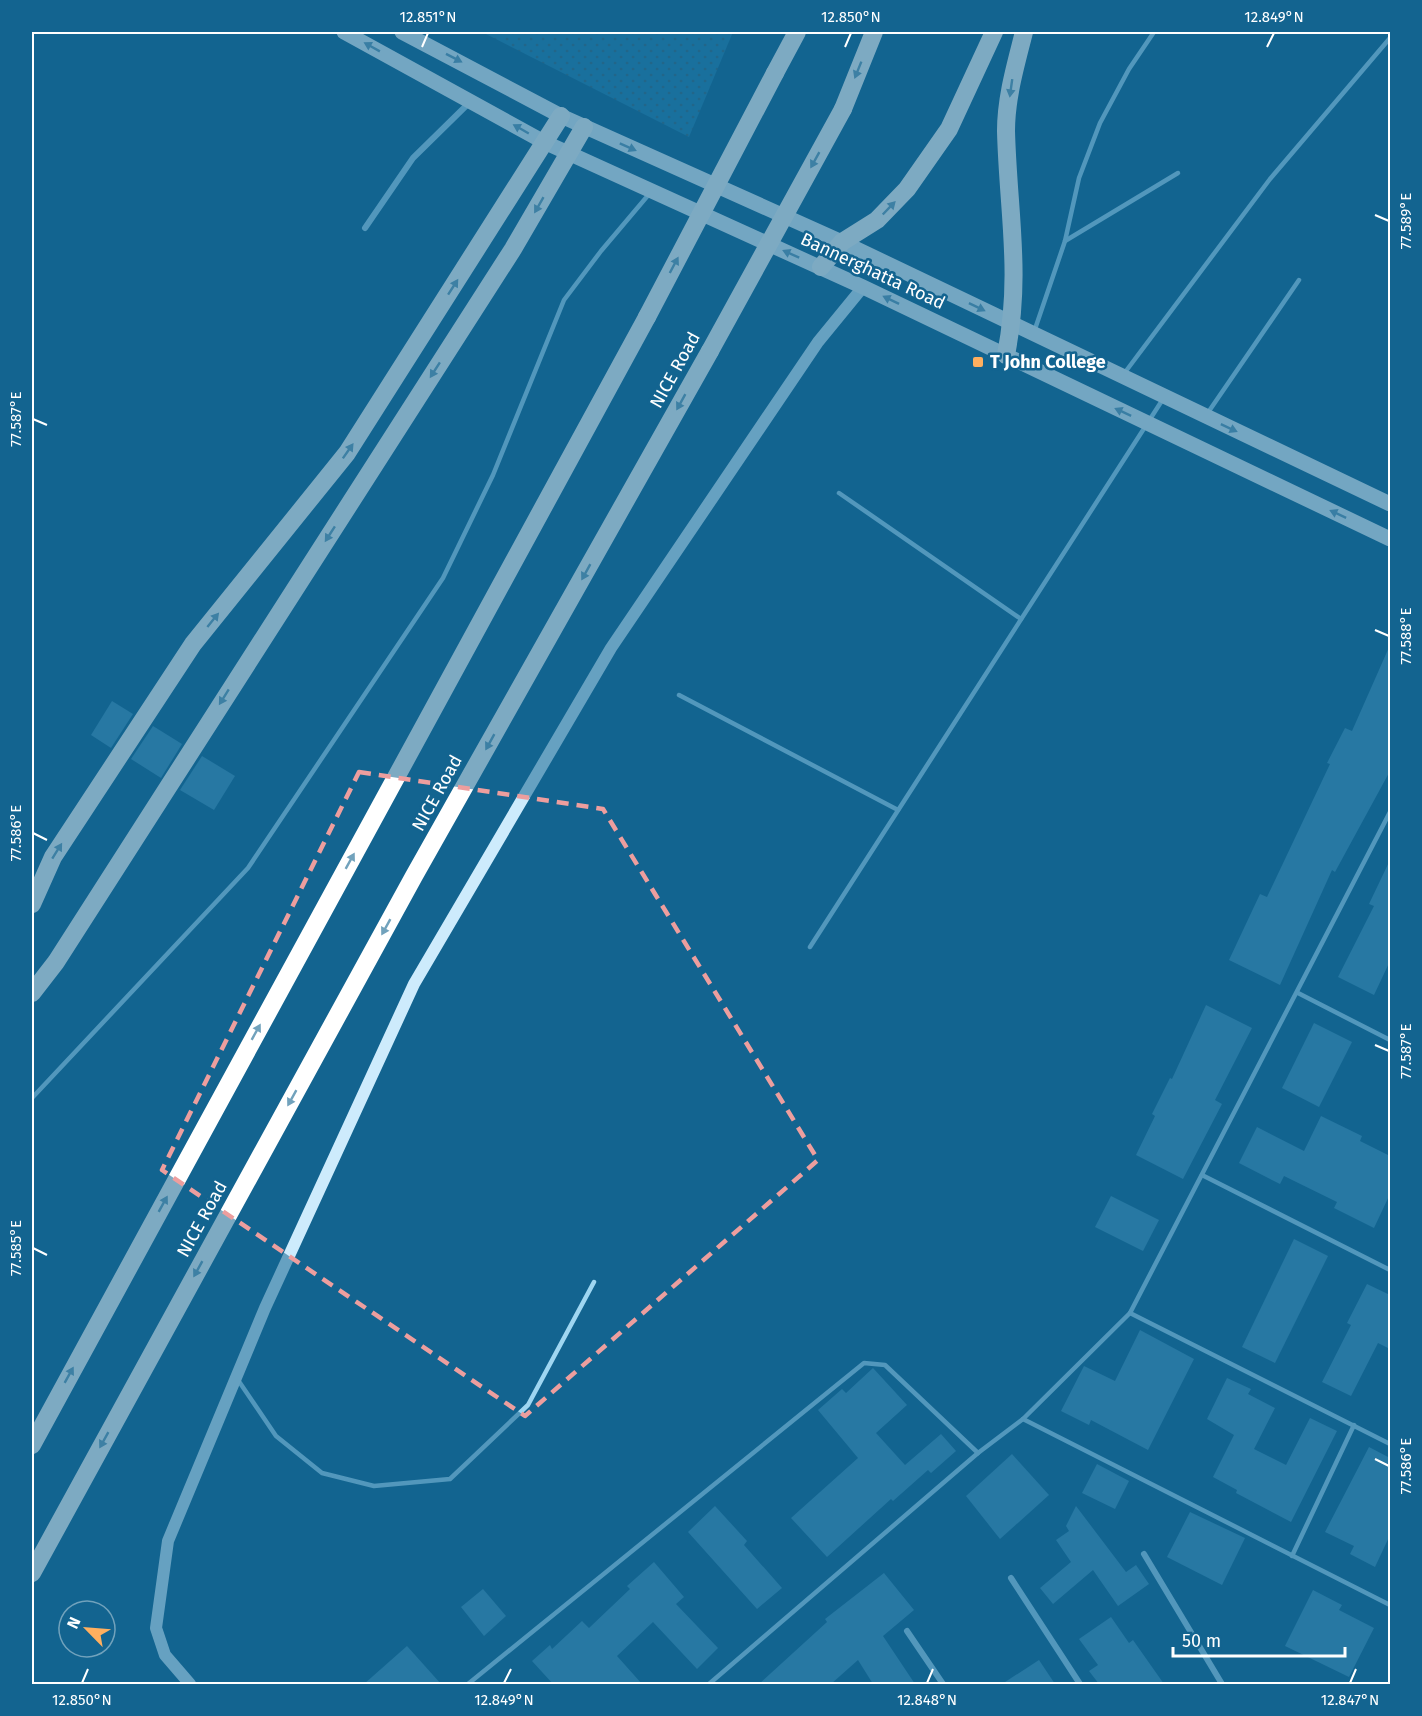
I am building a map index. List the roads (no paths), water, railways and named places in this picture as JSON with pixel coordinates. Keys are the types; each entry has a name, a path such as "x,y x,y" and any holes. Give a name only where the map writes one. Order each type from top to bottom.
{"highway":[{"path":"32,1445 647,317 797,32"},
{"name":"NICE Road","path":"32,1573 414,876 710,351 843,109 874,32"},
{"path":"821,267 842,242 877,220 907,189 949,129 994,32"},
{"path":"1006,356 1012,324 1016,277 1006,129 1011,84 1024,32"},
{"path":"32,904 53,857 189,650 347,453 561,116"},
{"path":"32,993 63,952 501,268 584,127"},
{"path":"32,1432 48,1414"}],"main road":[{"name":"Bannerghatta Road","path":"344,32 568,154 821,267 1390,539"},
{"name":"Bannerghatta Road","path":"402,32 584,127 842,242 1390,504"}],"street":[{"path":"365,228 413,158 471,102"},
{"path":"190,1684 165,1655 156,1628 168,1541 236,1378 414,984 610,648 818,342 863,287"},
{"path":"1144,1554 1222,1684"},
{"path":"1011,1578 1080,1684"},
{"path":"907,1631 943,1684"}],"lane":[{"path":"1033,334 1065,241 1079,178 1100,123 1129,69 1154,32"},
{"path":"1122,377 1270,179 1390,39"},
{"path":"1065,241 1178,173"},
{"path":"32,1098 248,868 443,578 493,476 564,300 601,251 652,191"},
{"path":"1205,416 1299,280"},
{"path":"810,947 1164,397"},
{"path":"839,493 1021,619"},
{"path":"679,694 898,810"},
{"path":"709,1684 978,1453 1023,1419 1130,1313 1390,812"},
{"path":"1298,993 1390,1040"},
{"path":"1202,1175 1390,1270"},
{"path":"236,1378 276,1436 322,1473 374,1486 450,1479 528,1405 594,1282"},
{"path":"1130,1313 1390,1444"},
{"path":"468,1684 864,1363 885,1365 978,1453"},
{"path":"1023,1419 1390,1605"},
{"path":"1292,1556 1354,1425"}],"place":[{"name":"T John College","path":"978,362"}]}
